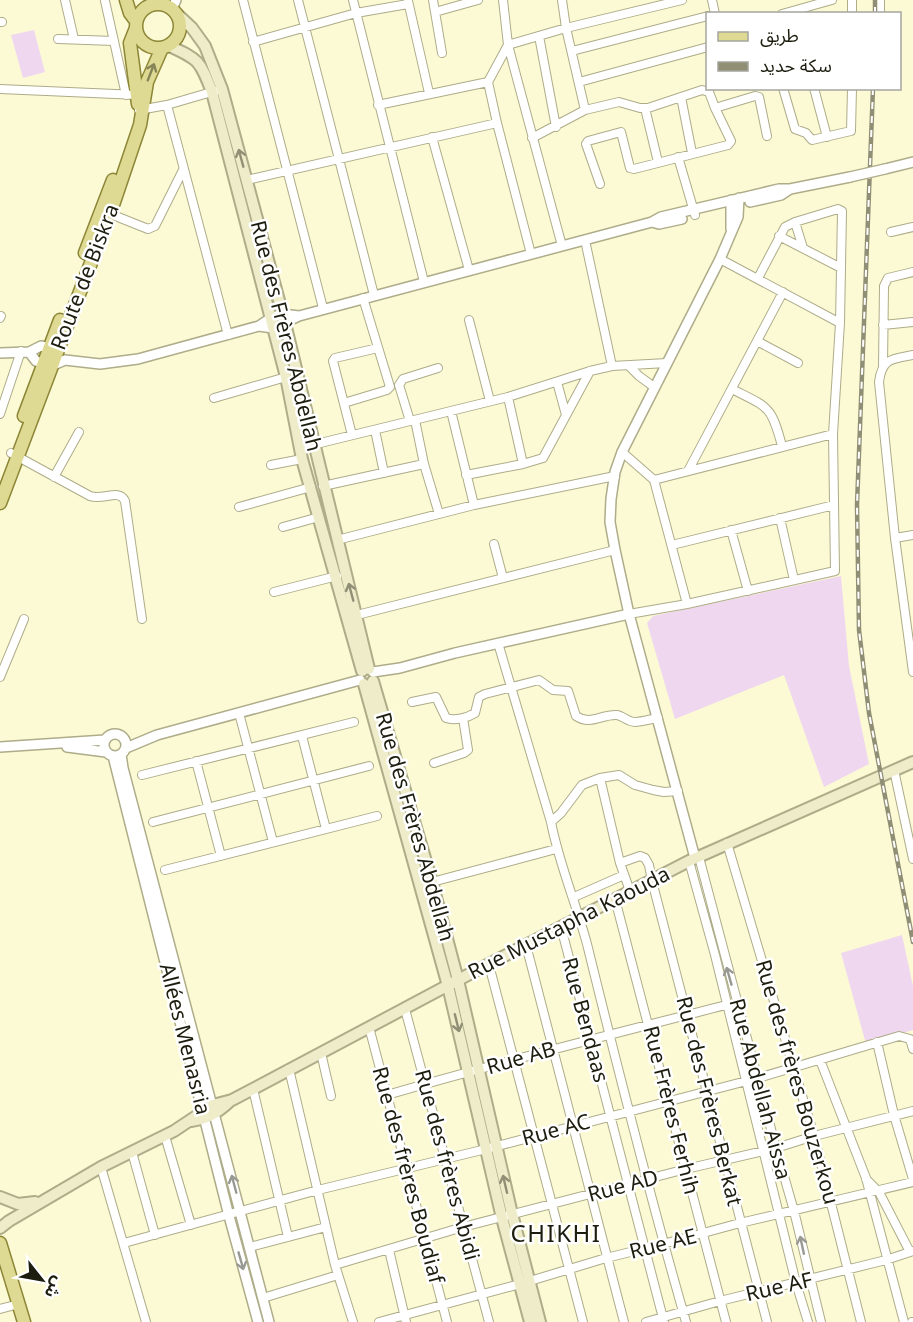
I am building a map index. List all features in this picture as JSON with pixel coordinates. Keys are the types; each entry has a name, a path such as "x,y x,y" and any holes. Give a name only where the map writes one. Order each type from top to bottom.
{"main road":[{"path":"126,0 136,24 137,35 147,46 165,47 178,36 180,29 171,6 155,4 139,14 136,24"},
{"name":"Rue des Frères Abdellah","path":"171,6 192,27 205,46 357,615 368,676 453,983"},
{"name":"Route de Biskra","path":"136,24 130,43 132,95 140,110"},
{"name":"Route de Biskra","path":"0,503 14,454 47,365 57,352 105,212 140,125 140,110 147,82 165,47"},
{"name":"Rue des Frères Abdellah","path":"165,47 191,55 217,90 247,180 278,321 301,453 432,882 507,1216 525,1282 540,1322"},
{"name":"Route de Biskra","path":"0,482 14,454"},
{"name":"Rue Mustapha Kaouda","path":"0,1228 44,1199 101,1167 165,1136 630,891 727,843 913,762"},
{"path":"0,1197 18,1204 30,1204 44,1199"},
{"path":"0,1244 24,1322"},
{"name":"Rue des Frères Abdellah","path":"525,1282 530,1322"}],"street":[{"path":"65,0 74,39"},
{"path":"243,0 323,308"},
{"path":"298,0 374,295"},
{"path":"353,0 424,282"},
{"path":"433,0 442,53"},
{"path":"435,12 478,0"},
{"path":"503,0 508,45 562,246"},
{"path":"562,0 566,28 585,110"},
{"path":"531,254 488,82 508,45 566,28 682,0"},
{"path":"789,12 832,0"},
{"path":"0,89 132,95 114,41 105,1"},
{"path":"253,42 305,26 408,2 429,93"},
{"path":"572,51 706,17"},
{"path":"538,36 556,127"},
{"path":"58,39 114,41"},
{"path":"579,82 706,48"},
{"path":"378,105 488,82"},
{"path":"140,110 167,105 217,90"},
{"path":"532,138 585,110 619,102 645,108 702,90 709,92 730,143 631,169 621,132 588,141 586,144 600,184"},
{"path":"784,90 795,129 806,133 812,140 852,129 852,90"},
{"path":"815,90 827,137"},
{"path":"715,108 757,96 767,136"},
{"path":"681,97 692,153"},
{"path":"167,105 228,335"},
{"path":"645,108 658,162"},
{"path":"247,180 497,123"},
{"path":"432,137 469,270"},
{"path":"678,157 694,213"},
{"path":"0,353 25,352 42,346 100,364 138,359 652,222 659,224 779,189 790,189 850,177 913,162"},
{"path":"105,212 148,229 155,226 183,170"},
{"path":"694,213 721,209 735,202 781,195 790,189"},
{"path":"734,218 745,211 752,201"},
{"path":"735,202 731,231 720,259 622,452 611,499 610,522 629,614 678,791 726,1005 796,1283 808,1322"},
{"path":"721,209 734,218"},
{"path":"50,745 116,753 157,735 368,676 498,643 835,572 832,434 840,323 842,211 838,209 785,227 758,278"},
{"path":"795,222 803,248"},
{"path":"891,232 913,227"},
{"path":"779,236 842,268"},
{"path":"585,240 612,366"},
{"path":"720,259 840,323"},
{"path":"912,667 895,538 879,382 883,366 885,282 888,278 913,272"},
{"path":"688,471 783,292"},
{"path":"344,403 387,390 390,387 363,298"},
{"path":"469,320 490,401"},
{"path":"884,325 913,322"},
{"path":"757,340 798,363"},
{"path":"352,435 334,359 378,348"},
{"path":"25,352 36,361 47,365"},
{"path":"0,414 25,352"},
{"path":"883,366 893,359 913,355"},
{"path":"271,465 313,446 508,397 590,371 612,366 667,363"},
{"path":"629,366 654,387"},
{"path":"438,368 401,381 399,385 413,420 439,514"},
{"path":"466,475 543,459 590,371"},
{"path":"214,398 286,377"},
{"path":"557,382 566,415"},
{"path":"732,389 766,408 775,420 782,447"},
{"path":"508,397 524,464"},
{"path":"452,411 474,505"},
{"path":"375,430 384,472"},
{"path":"54,477 79,432"},
{"path":"654,480 832,434"},
{"path":"622,452 654,480 687,604"},
{"path":"14,454 96,498 118,494 124,498 142,619"},
{"path":"323,486 424,464"},
{"path":"337,540 474,505 615,476"},
{"path":"239,507 311,487"},
{"path":"672,545 834,505"},
{"path":"283,527 319,517"},
{"path":"780,518 794,580"},
{"path":"731,530 748,591"},
{"path":"895,538 913,534"},
{"path":"494,544 503,578"},
{"path":"357,615 615,550"},
{"path":"274,592 337,576"},
{"path":"0,677 24,619"},
{"path":"498,643 551,822 556,849 580,917 663,1244 686,1322"},
{"path":"412,702 436,697 446,718 453,720 475,713 479,698 482,696 539,680 553,690 566,690 576,716 584,720 590,721 614,715 620,715 635,722 658,718"},
{"path":"239,713 273,843"},
{"path":"434,763 468,750 463,718"},
{"path":"142,775 354,722"},
{"path":"157,735 123,737 115,734 107,736 103,744 116,753 123,768 155,906 214,1109 269,1322"},
{"path":"302,736 326,829"},
{"path":"116,753 126,743 123,737"},
{"path":"0,747 105,740"},
{"path":"196,761 221,856"},
{"path":"153,822 369,766"},
{"path":"894,770 913,859"},
{"path":"551,822 561,813 582,785 600,778 619,775 635,785 653,790 678,791"},
{"path":"600,778 620,863 630,891"},
{"path":"165,870 377,816"},
{"name":"Rue des frères Bouzerkou","path":"727,843 814,1136 861,1322"},
{"path":"432,882 556,849"},
{"name":"Rue des Frères Berkat","path":"620,863 643,857 649,865 767,1322"},
{"name":"Rue Abdellah Aissa","path":"694,859 758,1078 821,1322"},
{"path":"574,897 624,874"},
{"name":"Rue Frères Ferhih","path":"615,899 726,1322"},
{"name":"Allées Menasria","path":"155,906 203,1115 258,1322"},
{"name":"Rue Bendaas","path":"561,927 664,1320"},
{"path":"526,945 571,1126 624,1322"},
{"path":"489,965 583,1322"},
{"name":"Rue AB","path":"387,1095 515,1061 553,1048 726,1005"},
{"name":"Rue des frères Abidi","path":"405,1009 489,1322"},
{"name":"Rue des frères Boudiaf","path":"369,1027 447,1322"},
{"name":"Rue AC","path":"124,1243 406,1167 491,1148 707,1090 745,1082 899,1036 907,1036 913,1049"},
{"path":"877,1042 894,1115 913,1181"},
{"path":"321,1053 331,1096"},
{"path":"820,1060 866,1178 904,1322"},
{"path":"289,1070 335,1265 353,1322"},
{"path":"253,1089 288,1237"},
{"name":"Rue AD","path":"335,1265 463,1227 686,1169 763,1152 814,1136 913,1111"},
{"path":"165,1136 191,1225"},
{"path":"132,1152 155,1235"},
{"path":"101,1167 146,1322"},
{"path":"866,1178 879,1192 911,1251"},
{"name":"Rue AE","path":"379,1322 406,1319 442,1304 606,1258 740,1223 879,1192 913,1181"},
{"path":"250,1247 326,1227"},
{"path":"389,1250 406,1319"},
{"name":"Rue AF","path":"646,1322 664,1320 720,1300 849,1270 911,1251"},
{"path":"263,1298 338,1275"},
{"path":"0,1309 19,1304"}],"shaded area":[{"path":"34,30 45,72 23,78 11,35"},
{"path":"841,576 849,666 869,764 824,787 784,675 675,719 647,623 653,616"},
{"path":"902,935 913,986 913,1030 866,1044 841,953"}],"railway":[{"path":"875,0 875,12"},
{"path":"873,90 857,505 859,630 869,713 913,942"}],"district":[{"name":"CHIKHI","path":"556,1234"}]}
